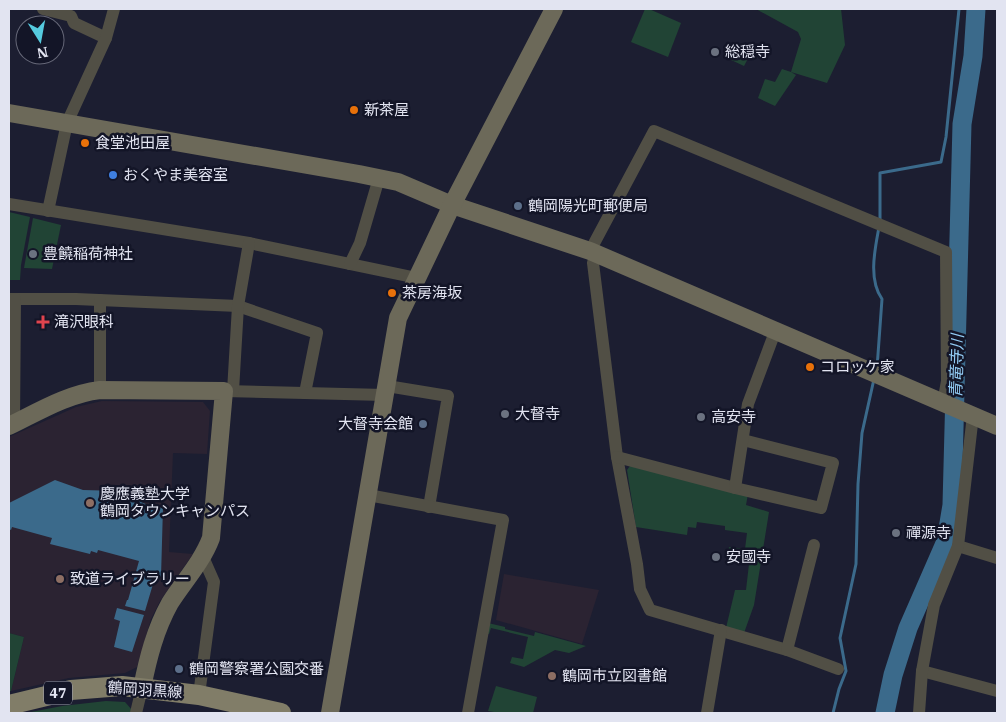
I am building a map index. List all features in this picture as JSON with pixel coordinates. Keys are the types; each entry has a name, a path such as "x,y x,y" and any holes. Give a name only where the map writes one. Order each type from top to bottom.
{"main road":[{"name":"鶴岡羽黒線","path":"9,705 71,690 108,686 199,695 281,713"}],"street":[{"path":"44,9 71,16 74,24 106,38"},
{"path":"48,211 67,123 106,38 114,9"},
{"path":"330,713 398,318 452,205 554,9"},
{"path":"9,113 379,178 416,189 452,205 593,253 997,426"},
{"path":"838,669 787,650 650,610 640,588 617,457 593,253 654,131 946,252 947,382 943,403"},
{"path":"350,264 360,243 379,178"},
{"path":"9,204 249,243 417,278"},
{"path":"136,713 160,622 180,589 203,558 213,532 238,306 249,243"},
{"path":"305,393 316,332 238,306 100,300 12,299 11,425 65,399 100,390 305,393 386,390 448,396 429,507"},
{"path":"100,300 100,390"},
{"path":"735,488 748,404 775,332"},
{"path":"919,713 922,671 934,605 958,546 973,416"},
{"path":"617,457 821,508 833,463 743,440"},
{"path":"368,496 503,520 468,713"},
{"path":"787,650 814,545"},
{"path":"958,546 997,558"},
{"path":"199,695 214,582 203,558"},
{"path":"708,713 721,630"},
{"path":"922,671 997,692"}],"shaded area":[{"name":"慶應義塾大学 鶴岡タウンキャンパス","path":"102,401 203,402 210,411 207,454 173,453 169,552 193,554 160,601 151,619 137,667 125,673 69,678 11,691 24,637 9,633 9,437 76,407"},
{"path":"504,574 599,590 582,644 496,620"}],"green space":[{"path":"645,9 681,23 668,57 631,42"},
{"path":"756,9 841,9 845,45 827,83 791,72 801,39 798,32"},
{"path":"734,45 751,53 744,66 729,59"},
{"path":"782,69 796,75 775,106 758,98 765,79 775,82"},
{"path":"9,212 30,217 20,280 9,280"},
{"path":"33,218 61,225 52,269 24,268"},
{"path":"630,466 748,494 746,505 769,512 754,605 744,633 726,628 735,590 746,590 749,564 727,561 729,547 745,549 747,533 725,530 725,526 697,522 696,528 688,527 687,535 636,527 627,470"},
{"path":"488,623 534,636 535,632 586,646 569,653 555,650 524,667 510,663 512,657 523,659 528,637 491,628 489,634 486,634"},
{"path":"9,633 24,637 11,691 9,691"},
{"path":"496,686 537,697 533,713 488,711"},
{"path":"106,701 125,702 132,710 131,713 26,713 62,706"}],"water":[{"path":"55,480 83,490 121,491 149,506 163,507 161,577 156,574 145,611 125,606 139,561 98,550 97,553 91,551 90,554 50,544 52,538 12,527 11,530 9,529 9,503"},
{"path":"117,608 144,615 132,652 114,647 120,621 114,619"}],"waterway":[{"path":"880,221 880,173 941,162 946,137 959,9"},
{"name":"青竜寺川","path":"885,713 893,675 908,628 946,541 952,505 962,124 973,56 976,9"},
{"path":"877,368 882,299 875,282 874,264 879,227"},
{"path":"833,713 846,671 840,638 856,564 858,484 862,433 874,379"}],"place":[{"name":"総穏寺","path":"715,52"},
{"name":"新茶屋","path":"354,110"},
{"name":"食堂池田屋","path":"85,143"},
{"name":"おくやま美容室","path":"113,175"},
{"name":"鶴岡陽光町郵便局","path":"518,206"},
{"name":"豊饒稲荷神社","path":"33,254"},
{"name":"茶房海坂","path":"392,293"},
{"name":"滝沢眼科","path":"43,322"},
{"name":"コロッケ家","path":"810,367"},
{"name":"大督寺","path":"505,414"},
{"name":"高安寺","path":"701,417"},
{"name":"大督寺会館","path":"423,424"},
{"name":"慶應義塾大学 鶴岡タウンキャンパス","path":"90,503"},
{"name":"禪源寺","path":"896,533"},
{"name":"安國寺","path":"716,557"},
{"name":"致道ライブラリー","path":"60,579"},
{"name":"鶴岡警察署公園交番","path":"179,669"},
{"name":"鶴岡市立図書館","path":"552,676"}]}
